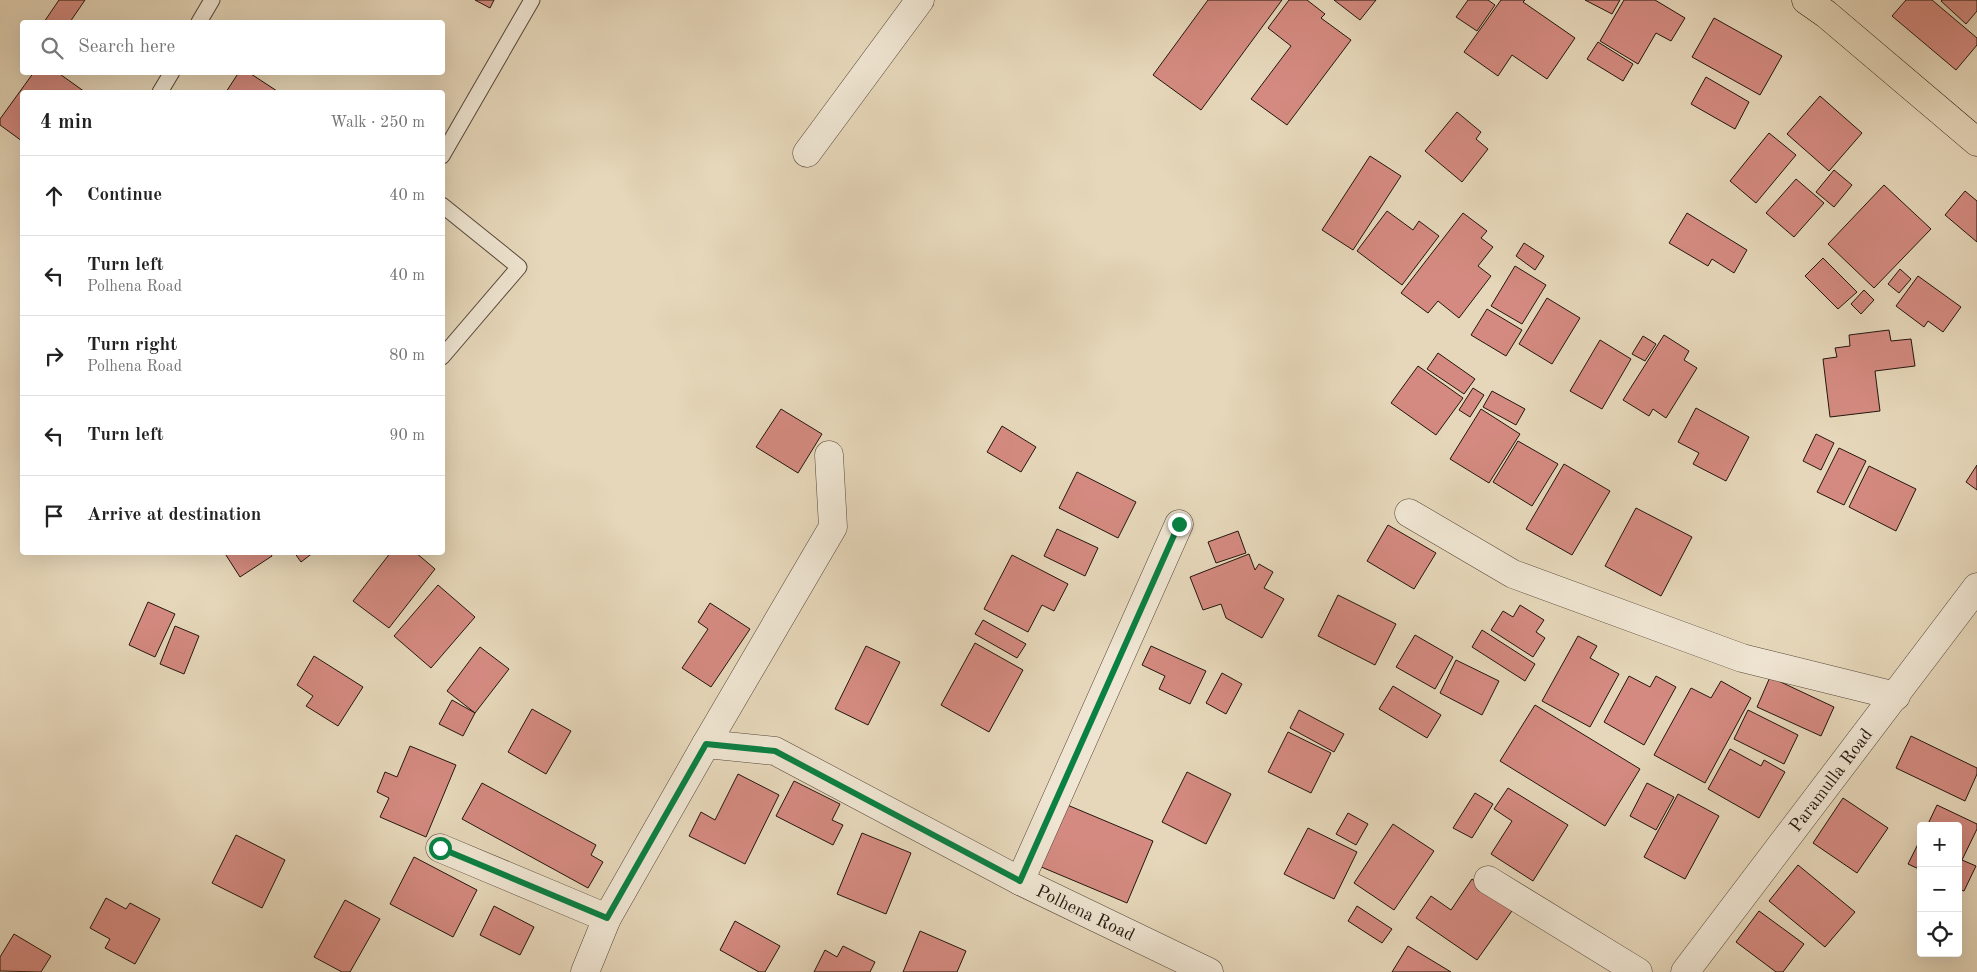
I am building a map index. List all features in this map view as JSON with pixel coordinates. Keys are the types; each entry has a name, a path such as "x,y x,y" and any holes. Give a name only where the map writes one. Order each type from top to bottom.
{"highway":[{"path":"1806,0 1826,14 1977,142"}],"street":[{"path":"807,154 920,0"},
{"path":"584,972 607,918 833,527 829,455"},
{"path":"1409,513 1513,574 1742,658 1896,696"},
{"path":"1020,881 1179,524"},
{"name":"Paramulla Road","path":"1685,972 1977,588"},
{"name":"Polhena Road","path":"706,744 775,751 1020,881 1209,972"},
{"path":"440,848 607,918"},
{"path":"1488,880 1638,972"}],"lane":[{"path":"200,20 212,0"},
{"path":"445,151 532,0"},
{"path":"161,90 170,75"},
{"path":"445,207 519,267 445,353"}],"building":[{"path":"59,0 85,0 71,20 45,20"},
{"path":"475,0 494,0 490,8"},
{"path":"1208,0 1282,0 1201,110 1153,75"},
{"path":"1289,0 1307,0 1325,14 1321,18 1351,40 1287,125 1251,99 1291,46 1268,28"},
{"path":"1334,0 1376,0 1360,20"},
{"path":"1468,0 1488,0 1495,5 1477,31 1456,17"},
{"path":"1501,0 1525,0 1523,2 1575,38 1547,79 1512,55 1498,76 1464,52"},
{"path":"1585,0 1620,0 1612,14"},
{"path":"1624,0 1655,0 1685,18 1671,41 1656,33 1638,64 1600,41"},
{"path":"1906,0 1932,0 1977,38 1977,45 1956,70 1892,16"},
{"path":"1942,0 1977,0 1977,11 1966,24"},
{"path":"1714,18 1782,56 1760,95 1692,57"},
{"path":"1598,42 1633,64 1623,81 1587,59"},
{"path":"32,75 61,75 82,90 21,90"},
{"path":"237,75 253,75 275,90 227,90"},
{"path":"1706,77 1749,102 1735,129 1691,104"},
{"path":"20,91 20,140 0,125 0,119"},
{"path":"1820,96 1862,133 1829,171 1787,134"},
{"path":"1457,112 1481,132 1476,139 1488,149 1462,182 1425,151"},
{"path":"1769,133 1796,155 1756,203 1730,181"},
{"path":"1370,156 1401,176 1353,250 1322,230"},
{"path":"1834,170 1852,185 1834,207 1816,192"},
{"path":"1796,179 1824,203 1794,237 1766,213"},
{"path":"1884,185 1931,229 1874,288 1828,244"},
{"path":"1965,191 1977,201 1977,242 1945,215"},
{"path":"1387,211 1413,230 1419,221 1439,236 1402,285 1357,251"},
{"path":"1463,213 1487,231 1481,238 1493,247 1478,266 1491,276 1459,318 1438,301 1428,313 1401,293"},
{"path":"1687,213 1747,250 1734,273 1712,259 1708,266 1669,243"},
{"path":"1524,243 1544,256 1535,270 1516,256"},
{"path":"1823,258 1857,292 1838,309 1805,276"},
{"path":"1515,266 1546,285 1522,324 1491,306"},
{"path":"1900,269 1911,279 1899,293 1888,284"},
{"path":"1918,276 1961,307 1943,332 1928,321 1924,327 1896,306"},
{"path":"1864,290 1874,300 1861,314 1851,304"},
{"path":"1547,298 1580,318 1552,364 1519,344"},
{"path":"1487,309 1522,330 1506,356 1471,335"},
{"path":"1889,330 1891,341 1911,339 1915,366 1875,371 1880,411 1830,417 1823,359 1837,357 1835,348 1850,346 1849,335"},
{"path":"1664,335 1689,351 1684,360 1697,368 1666,418 1653,409 1649,416 1623,400"},
{"path":"1643,336 1656,344 1645,361 1632,354"},
{"path":"1600,340 1631,359 1602,409 1570,391"},
{"path":"1438,353 1475,379 1464,394 1427,369"},
{"path":"1418,366 1463,398 1436,435 1391,403"},
{"path":"1473,388 1484,395 1470,417 1459,410"},
{"path":"1492,391 1525,409 1516,425 1483,407"},
{"path":"1696,408 1749,437 1726,481 1693,464 1699,453 1678,442"},
{"path":"781,409 822,434 798,473 756,447"},
{"path":"1481,409 1520,434 1489,483 1450,459"},
{"path":"1002,426 1036,447 1021,472 987,452"},
{"path":"1816,434 1834,443 1821,470 1803,461"},
{"path":"1518,441 1558,464 1532,506 1493,482"},
{"path":"1839,448 1866,461 1844,505 1817,492"},
{"path":"1564,464 1610,491 1572,555 1526,529"},
{"path":"1977,465 1977,490 1966,482"},
{"path":"1869,466 1916,489 1896,531 1849,507"},
{"path":"1077,472 1136,502 1118,538 1059,508"},
{"path":"1636,508 1692,537 1661,596 1605,566"},
{"path":"1388,525 1436,553 1414,589 1367,561"},
{"path":"1057,529 1098,548 1085,576 1044,556"},
{"path":"1238,531 1246,553 1216,563 1208,542"},
{"path":"1249,554 1255,570 1259,564 1273,572 1264,588 1284,599 1262,638 1226,618 1221,604 1203,610 1190,577"},
{"path":"226,555 272,555 272,556 240,577"},
{"path":"296,555 310,555 301,562"},
{"path":"389,555 419,555 435,569 389,628 353,601"},
{"path":"1012,555 1068,584 1054,611 1042,605 1028,632 984,609"},
{"path":"438,585 475,617 431,668 394,636"},
{"path":"1338,595 1396,624 1375,665 1318,636"},
{"path":"148,602 175,614 155,657 129,645"},
{"path":"710,603 750,629 711,687 682,668 708,629 698,622"},
{"path":"1520,605 1544,620 1536,632 1545,638 1533,657 1491,630 1503,611 1513,617"},
{"path":"983,620 1026,644 1017,658 975,634"},
{"path":"175,626 199,636 184,674 160,664"},
{"path":"1482,630 1535,664 1525,681 1472,647"},
{"path":"1415,635 1453,657 1435,689 1396,667"},
{"path":"1578,636 1597,646 1590,658 1619,674 1590,727 1542,701"},
{"path":"975,643 1023,670 989,732 941,705"},
{"path":"866,646 900,662 868,725 835,709"},
{"path":"1151,646 1206,671 1190,704 1159,689 1165,676 1142,665"},
{"path":"480,647 509,669 475,713 447,691"},
{"path":"314,656 363,687 338,726 306,706 313,696 297,685"},
{"path":"1456,660 1499,681 1482,715 1440,693"},
{"path":"1222,673 1242,684 1226,714 1206,703"},
{"path":"1629,676 1650,687 1656,676 1676,687 1644,745 1604,722"},
{"path":"1770,677 1834,707 1821,736 1757,707"},
{"path":"1721,681 1751,698 1705,783 1654,755 1691,688 1711,698"},
{"path":"1393,686 1441,715 1427,738 1379,709"},
{"path":"452,700 475,713 463,736 439,724"},
{"path":"1535,705 1640,769 1605,826 1500,761"},
{"path":"532,709 571,731 546,774 508,752"},
{"path":"1299,710 1344,734 1334,752 1290,728"},
{"path":"1748,710 1798,735 1784,764 1734,739"},
{"path":"1288,732 1331,753 1311,793 1268,772"},
{"path":"1911,736 1977,768 1977,774 1965,801 1896,768"},
{"path":"410,746 456,765 426,837 380,817 389,798 377,792 385,772 397,777"},
{"path":"1730,749 1761,766 1764,760 1785,772 1759,818 1708,789"},
{"path":"1187,772 1231,794 1206,844 1162,822"},
{"path":"738,774 779,795 745,864 689,836 701,812 715,820"},
{"path":"794,781 840,804 832,820 843,825 833,845 776,816"},
{"path":"482,783 596,845 591,855 603,862 588,888 462,819"},
{"path":"1647,783 1674,797 1656,830 1630,816"},
{"path":"1508,788 1568,825 1533,881 1491,854 1512,821 1494,809"},
{"path":"1475,793 1493,804 1472,838 1453,828"},
{"path":"1678,794 1719,816 1685,879 1644,857"},
{"path":"1843,798 1888,828 1857,873 1813,843"},
{"path":"1065,804 1153,841 1127,903 1039,866"},
{"path":"1937,805 1977,824 1977,829 1962,860 1962,822 1929,822"},
{"path":"1348,813 1368,824 1356,845 1336,834"},
{"path":"1393,824 1434,851 1394,910 1354,883"},
{"path":"1308,828 1357,852 1334,899 1284,874"},
{"path":"862,833 911,853 886,914 837,894"},
{"path":"236,835 285,860 262,908 212,883"},
{"path":"1917,846 1917,868 1908,864"},
{"path":"414,857 477,890 453,937 390,904"},
{"path":"1962,860 1976,866 1964,891 1962,890"},
{"path":"1798,865 1855,912 1825,947 1769,901"},
{"path":"1472,879 1514,908 1477,960 1416,918 1431,896 1451,910"},
{"path":"106,898 126,909 130,903 160,919 135,964 105,948 110,939 90,928"},
{"path":"345,900 380,919 350,972 342,972 314,957"},
{"path":"494,906 534,927 520,955 480,935"},
{"path":"1357,906 1392,929 1382,943 1348,921"},
{"path":"1759,911 1804,944 1783,972 1776,972 1736,942"},
{"path":"735,921 780,946 765,972 759,972 720,950"},
{"path":"920,931 966,951 957,972 903,972"},
{"path":"14,934 51,956 41,972 0,971 0,957"},
{"path":"843,946 875,962 870,972 814,972 825,950 837,957"},
{"path":"1408,946 1451,972 1392,972"}],"route":[{"path":"440,848 607,918 706,744 775,751 1020,881 1179,524"}]}
